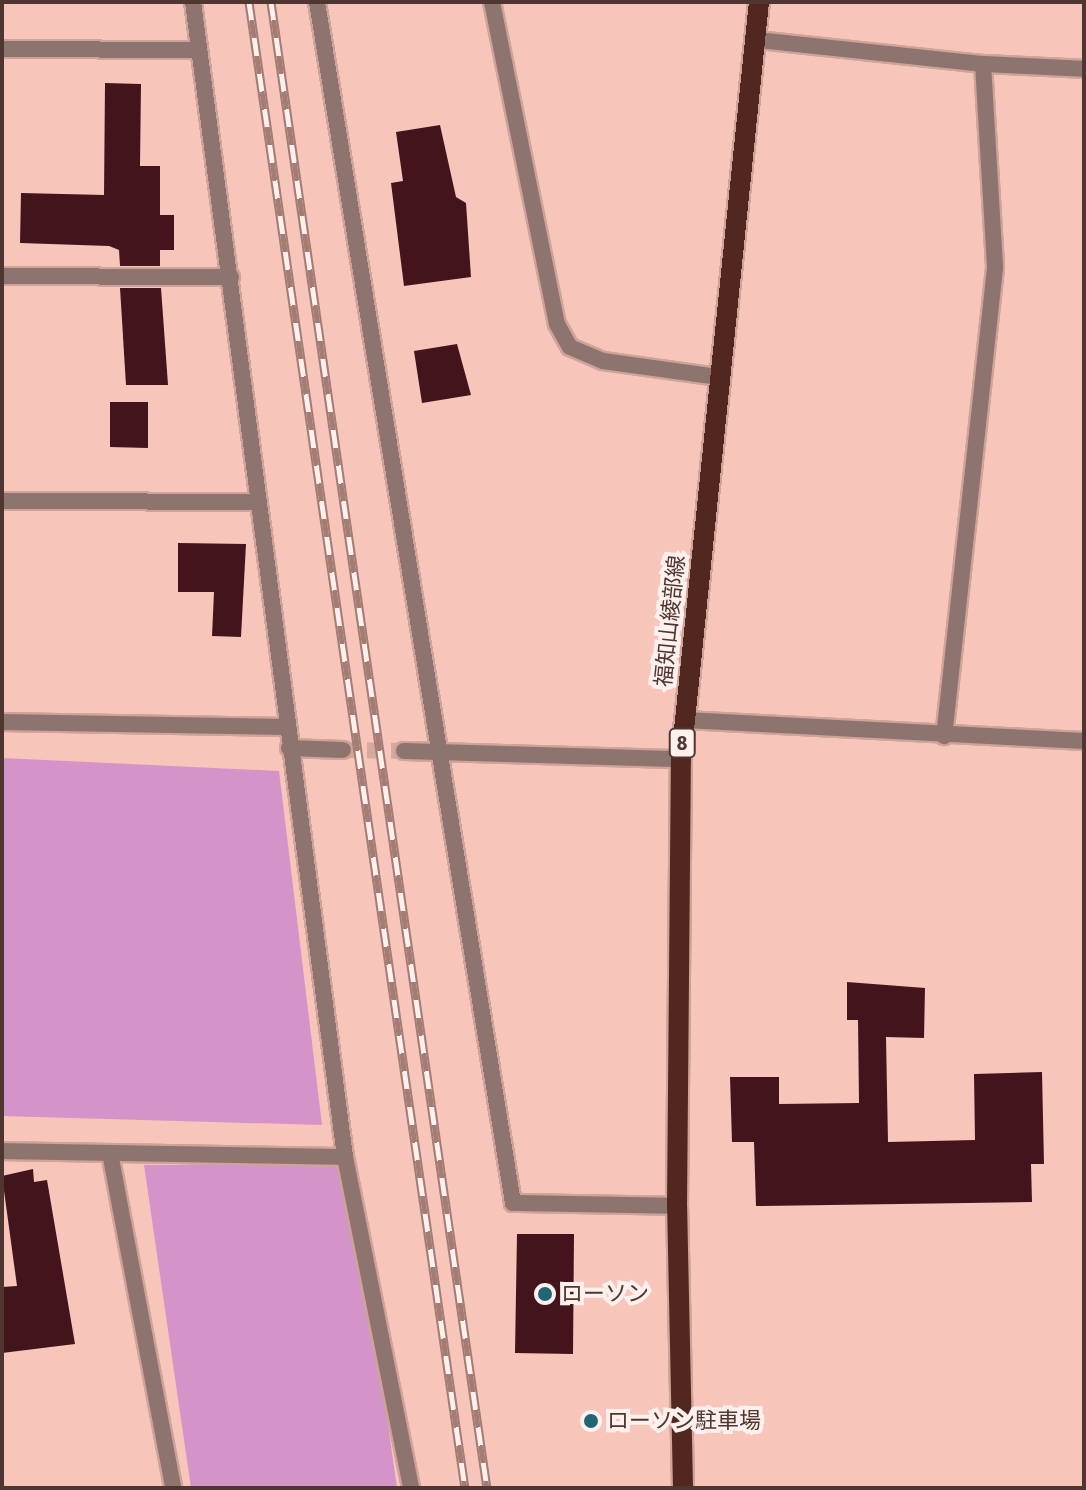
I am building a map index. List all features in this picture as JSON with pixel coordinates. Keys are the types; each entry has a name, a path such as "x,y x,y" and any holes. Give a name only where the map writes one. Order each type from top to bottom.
{"main road":[{"name":"福知山綾部線","path":"683,1488 677,1206 681,759 719,377 758,40 759,2"}],"street":[{"path":"193,2 345,1157 411,1488"},
{"path":"317,2 513,1203 677,1206"},
{"path":"492,2 557,324 570,347 603,361 719,377"},
{"path":"758,40 983,64 1084,69"},
{"path":"2,49 199,50"},
{"path":"944,736 995,268 983,64"},
{"path":"2,276 231,277"},
{"path":"2,501 257,502"},
{"path":"684,720 1084,741"},
{"path":"2,722 287,727"},
{"path":"289,748 343,750"},
{"path":"404,751 681,759"},
{"path":"2,1151 345,1157"},
{"path":"110,1153 173,1488"}],"shaded area":[{"path":"2,758 279,771 322,1125 2,1116"},
{"path":"351,1164 397,1488 191,1488 144,1165"}],"building":[{"path":"105,83 141,84 140,166 160,166 160,215 174,215 174,250 160,250 160,266 120,266 119,250 109,246 20,243 21,193 104,195"},
{"path":"440,125 456,197 466,203 471,277 404,286 391,183 403,181 396,132"},
{"path":"120,288 161,288 168,385 126,385"},
{"path":"457,344 471,395 422,403 414,351"},
{"path":"110,402 148,402 148,448 110,447"},
{"path":"178,543 246,544 241,637 212,636 214,592 178,592"},
{"path":"847,982 925,988 924,1038 886,1037 888,1142 975,1140 974,1074 1042,1072 1044,1164 1031,1164 1032,1202 756,1206 754,1142 732,1142 730,1077 779,1077 779,1104 859,1103 858,1020 847,1020"},
{"path":"33,1169 34,1182 47,1180 75,1344 2,1353 2,1287 17,1286 2,1176"},
{"name":"ローソン","path":"517,1234 574,1234 573,1354 515,1353"}],"tunnel":[{"path":"343,750 404,751"}],"railway":[{"path":"249,2 465,1488"},
{"path":"271,2 487,1488"}],"place":[{"name":"ローソン","path":"545,1294"},
{"name":"ローソン駐車場","path":"591,1421"}]}
